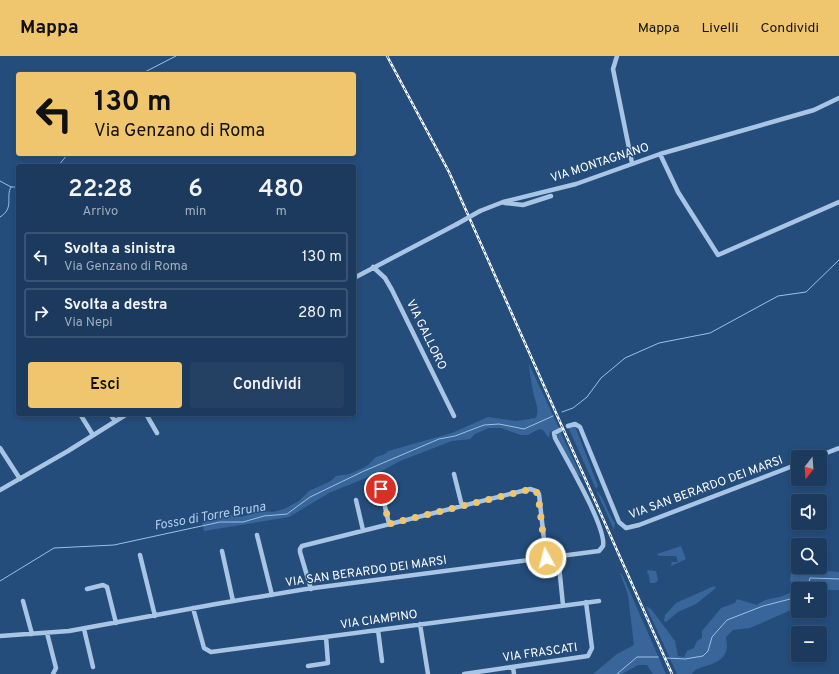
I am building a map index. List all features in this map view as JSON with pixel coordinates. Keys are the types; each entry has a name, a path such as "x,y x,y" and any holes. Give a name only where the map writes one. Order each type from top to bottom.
{"street":[{"path":"617,56 613,70 632,163"},
{"name":"VIA MONTAGNANO","path":"356,277 480,211 503,202 576,184 660,154 814,110 839,98"},
{"path":"660,154 678,192 717,255 839,202"},
{"path":"503,202 521,205 551,196"},
{"name":"VIA GALLORO","path":"373,267 392,288 454,416"},
{"path":"81,416 94,435"},
{"path":"111,416 115,421"},
{"path":"0,490 124,416"},
{"path":"147,416 158,433"},
{"name":"VIA SAN BERARDO DEI MARSI","path":"568,426 575,424 580,427 619,522 626,528 636,527 791,467"},
{"name":"VIA SAN BERARDO DEI MARSI","path":"0,636 84,629 233,601 311,589 598,551 602,548 604,543 602,534 584,492 554,438 554,433 560,430"},
{"path":"0,448 20,479"},
{"path":"827,453 839,448"},
{"path":"454,474 462,506"},
{"path":"381,489 389,524"},
{"path":"311,589 300,554 301,547 363,530 527,490 536,491 538,494 546,558"},
{"path":"356,500 363,530"},
{"path":"257,535 272,595"},
{"path":"222,550 233,601"},
{"path":"140,555 156,616"},
{"path":"558,556 563,605"},
{"path":"87,589 103,585 107,587 116,623"},
{"path":"23,601 32,634"},
{"name":"VIA CIAMPINO","path":"194,608 203,647 208,652 599,601"},
{"name":"VIA FRASCATI","path":"464,674 588,656 592,648 586,602"},
{"path":"420,624 428,674"},
{"path":"84,629 93,667"},
{"path":"378,630 382,661"},
{"path":"47,633 56,668 53,674"},
{"path":"308,666 328,663 326,637"},
{"path":"513,667 514,674"}],"shaded area":[{"path":"529,364 559,428 550,432 549,438 543,430 539,429 528,435 521,435 501,428 489,428 475,434 470,439 452,441 400,461 378,473 329,493 289,517 204,531 202,523 211,519 207,513 208,511 222,516 232,515 241,517 262,511 273,512 284,509 299,501 309,491 331,481 336,476 350,474 367,466 376,457 385,454 388,451 452,433 488,417 516,421 536,418 537,408"},
{"path":"575,426 598,486 596,489 568,427"},
{"path":"560,431 582,478 576,473 556,434"},
{"path":"596,490 602,497 615,523 614,530"},
{"path":"681,546 686,559 671,566 672,562 678,562 676,556 659,556 657,554"},
{"path":"648,570 656,571 658,580 655,583 650,583 649,575 647,573"},
{"path":"827,571 839,572 839,590 827,590 827,582 791,582 790,580 791,572 791,574 827,574"},
{"path":"620,573 622,574 666,674 653,674 647,665 638,665 622,674 593,674 617,654 634,645 628,595"},
{"path":"714,586 716,588 696,604 678,612 666,622 664,621 665,615 676,603"},
{"path":"791,591 791,610 750,628 733,630 726,637 727,647 725,654 721,659 699,668 692,674 677,674 646,606 651,609 675,641 678,656 684,657 687,651 694,648 697,641 702,638 702,631 721,608 735,603 737,599 757,605 766,600 786,595"}],"waterway":[{"path":"145,72 176,56"},
{"path":"60,164 66,156"},
{"path":"0,181 11,187 16,187"},
{"path":"0,217 5,214 7,210 9,191 11,187"},
{"name":"Fosso di Torre Bruna","path":"562,412 573,408 587,397 601,378 625,358 659,343 710,333 778,296 806,292 839,260"},
{"name":"Fosso di Torre Bruna","path":"0,581 54,548 114,545 220,522 243,522 264,516 287,514 310,497 364,471 439,439 455,436 484,425 499,424 524,429 553,416"},
{"path":"809,582 810,578 839,579"},
{"path":"666,658 685,659 703,656 708,651 712,637 727,620 763,606 791,599"},
{"path":"617,674 637,657 658,657"}],"tunnel":[{"path":"560,430 568,426"}],"railway":[{"path":"387,56 449,172 672,674"}],"route":[{"path":"381,489 389,524 527,490 535,490 538,494 546,558"}]}
